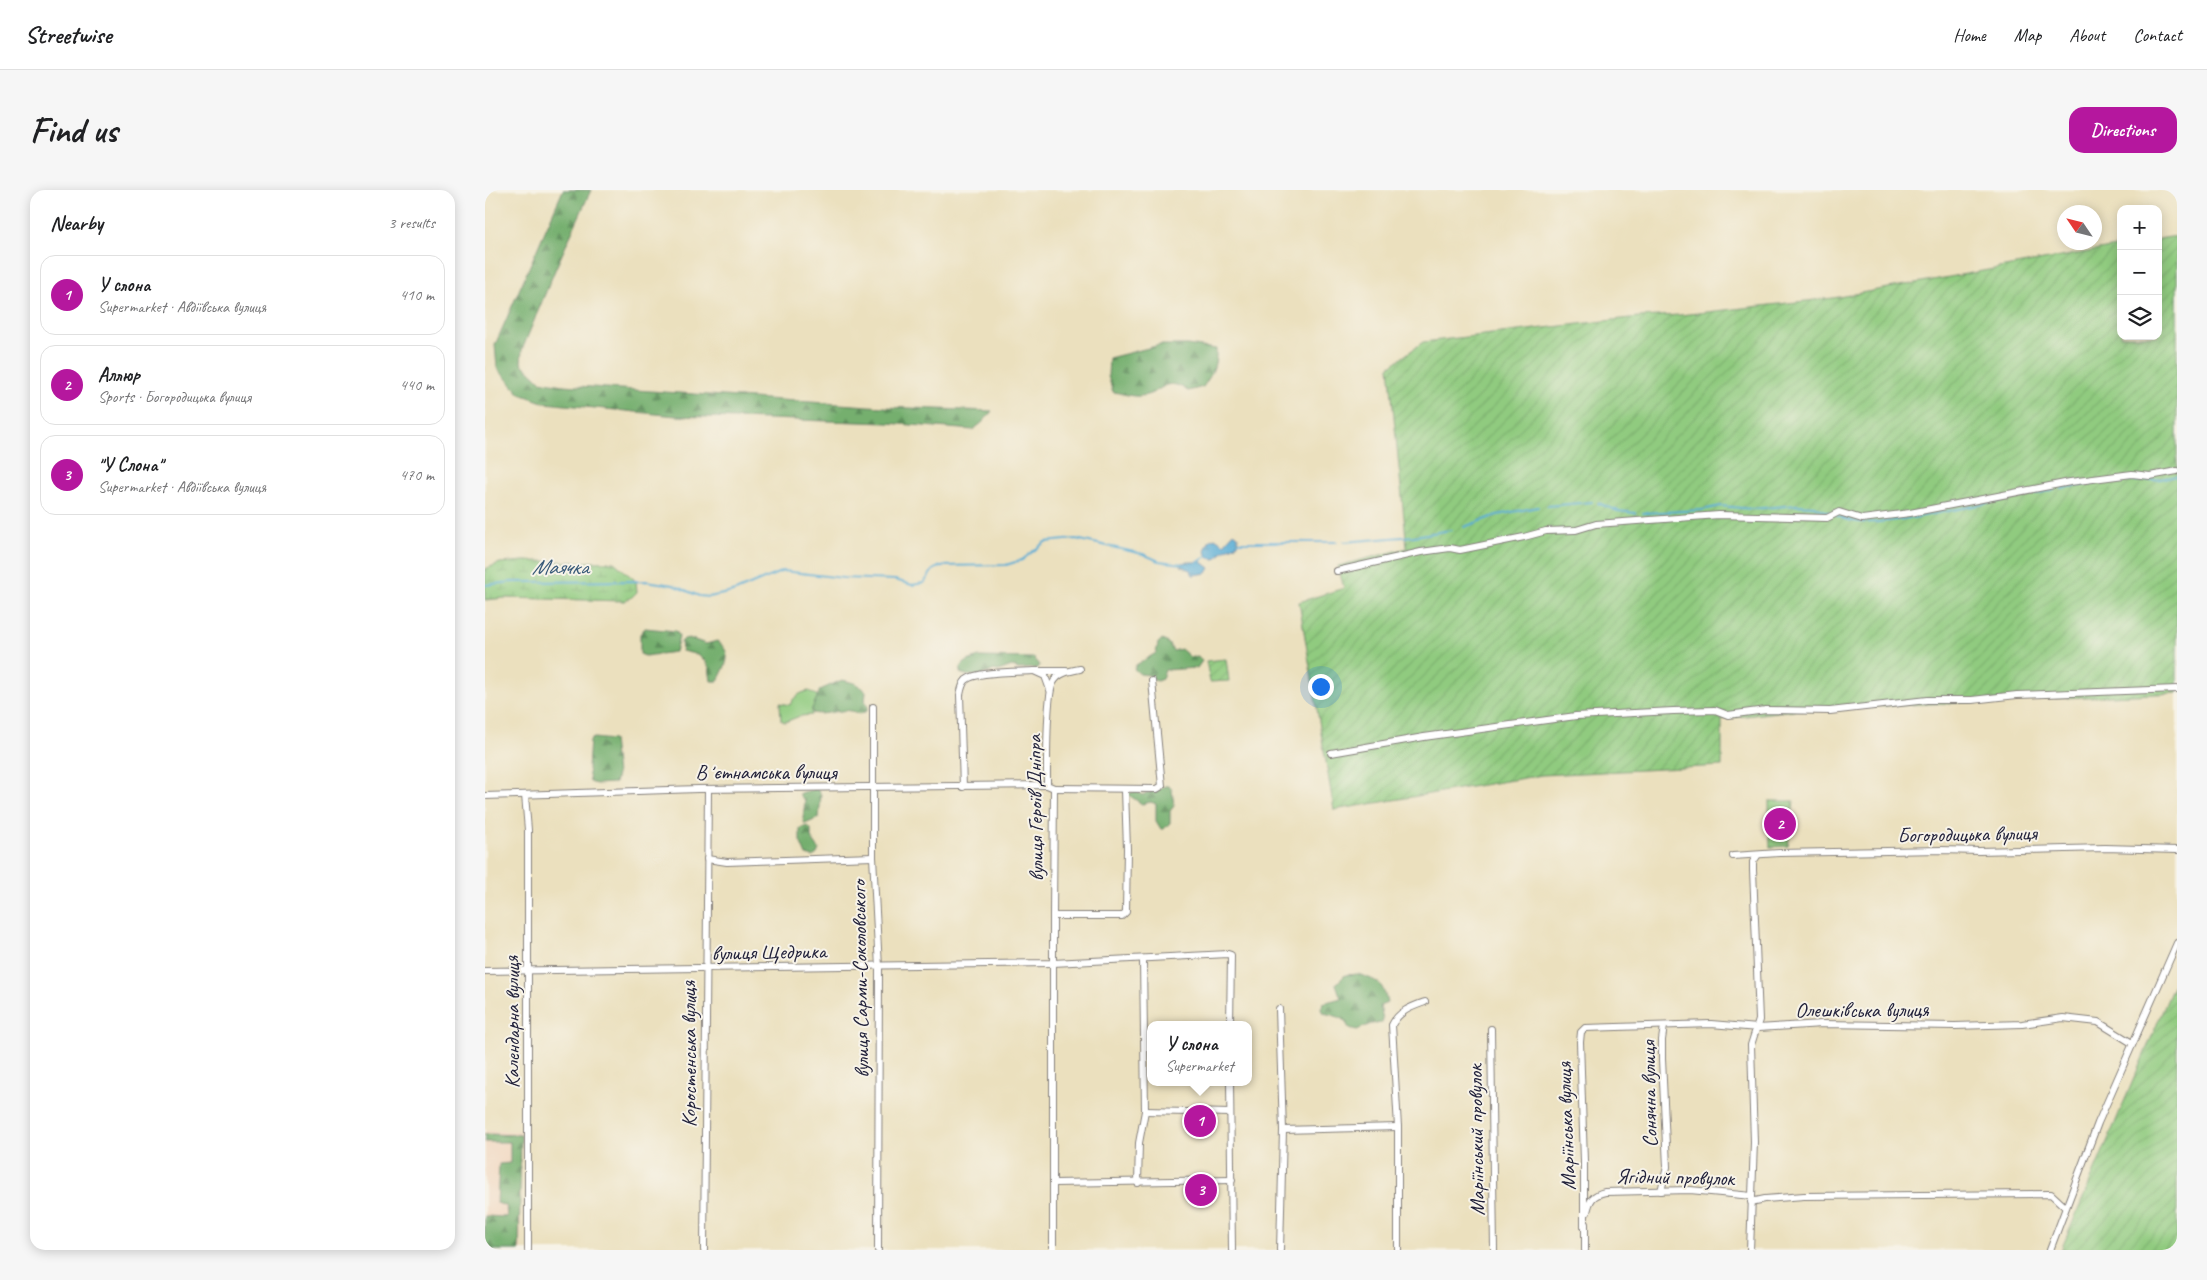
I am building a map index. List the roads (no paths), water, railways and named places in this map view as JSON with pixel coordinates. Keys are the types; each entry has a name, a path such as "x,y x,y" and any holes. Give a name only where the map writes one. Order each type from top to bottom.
{"street":[{"path":"1337,570 1421,552 1449,548 1460,550 1546,531 1576,530 1596,524 1719,515 1827,518 1835,515 1862,519 1901,514 2070,482 2132,474 2150,476 2177,471"},
{"path":"963,787 960,695 966,680 980,676 1034,671 1079,670"},
{"path":"1034,671 1045,676 1051,691"},
{"path":"1051,691 1054,681 1066,671"},
{"path":"1055,788 1125,790 1157,789 1162,786 1152,681"},
{"path":"1331,752 1442,734 1576,716 1715,710 1727,714 1766,710 1830,711 1927,700 1972,700 2017,695 2177,689"},
{"name":"вулиця Героїв Дніпра","path":"1051,691 1047,785 1055,788 1053,1250"},
{"name":"вулиця Сарми-Соколовського","path":"873,707 873,858 879,967 878,1250"},
{"name":"Вʼєтнамська вулиця","path":"485,796 708,789 1047,785"},
{"name":"Коростенська вулиця","path":"704,1250 708,789"},
{"path":"1053,916 1096,918 1124,915 1127,849 1125,790"},
{"name":"Календарна вулиця","path":"525,795 528,830 528,1250"},
{"name":"Богородицька вулиця","path":"1733,856 1757,856 1779,853 1941,850 2105,848 2177,850"},
{"path":"1750,1250 1754,1142 1751,1046 1759,1020 1753,870 1753,862 1757,856"},
{"path":"707,859 727,862 873,858"},
{"path":"2049,1250 2132,1043 2177,943"},
{"path":"1053,964 1228,954 1231,955 1231,1021"},
{"path":"1138,1183 1139,1143 1145,1111 1143,960"},
{"name":"вулиця Щедрика","path":"485,971 1053,964"},
{"path":"1398,1250 1398,1127 1393,1025 1395,1019 1405,1010 1425,1002"},
{"path":"1279,1009 1283,1130 1281,1250"},
{"name":"Олешківська вулиця","path":"1585,1028 1711,1024 1758,1028 1822,1024 1955,1026 2022,1024 2063,1018 2097,1022 2132,1043"},
{"name":"Сонячна вулиця","path":"1661,1191 1667,1167 1661,1040 1664,1026"},
{"name":"Маріїнська вулиця","path":"1584,1226 1580,1042 1581,1032 1585,1028"},
{"name":"Маріїнський провулок","path":"1491,1029 1494,1250"},
{"path":"1230,1086 1232,1250"},
{"path":"1145,1111 1230,1112"},
{"path":"1283,1130 1398,1127"},
{"path":"1054,1184 1232,1180"},
{"name":"Ягідний провулок","path":"1585,1250 1584,1226 1588,1207 1595,1195 1620,1191 1690,1190 1751,1199 1804,1196 2051,1194 2065,1207"}],"water":[{"path":"1234,533 1238,536 1238,544 1223,551 1216,559 1209,558 1205,550 1210,540 1215,538 1224,544"},
{"path":"1202,562 1210,568 1207,573 1193,575 1190,570 1181,566 1181,563"}],"waterway":[{"path":"2104,482 2155,480 2177,476"},
{"path":"2062,488 2096,483"},
{"path":"1913,518 2054,490"},
{"path":"1547,506 1592,502"},
{"path":"1598,503 1618,511 1635,513"},
{"path":"1643,513 1702,510 1721,506 1752,509 1797,505 1814,506 1832,514"},
{"path":"1464,527 1497,515 1538,507"},
{"path":"1837,516 1864,522 1882,522 1910,518"},
{"path":"1344,542 1414,536 1451,530"},
{"name":"Маячка","path":"485,585 512,582 646,581 673,585 699,596 709,597 733,592 783,571 843,578 895,580 912,585 924,583 933,570 941,566 1006,565 1022,560 1045,542 1076,539 1143,554 1159,561 1183,564"},
{"path":"1239,542 1337,542"},
{"path":"1197,563 1210,554"}],"place":[{"name":"Аллюр","path":"1780,824"},
{"name":"У слона","path":"1200,1121"},
{"name":"\"У Слона\"","path":"1201,1190"}]}
